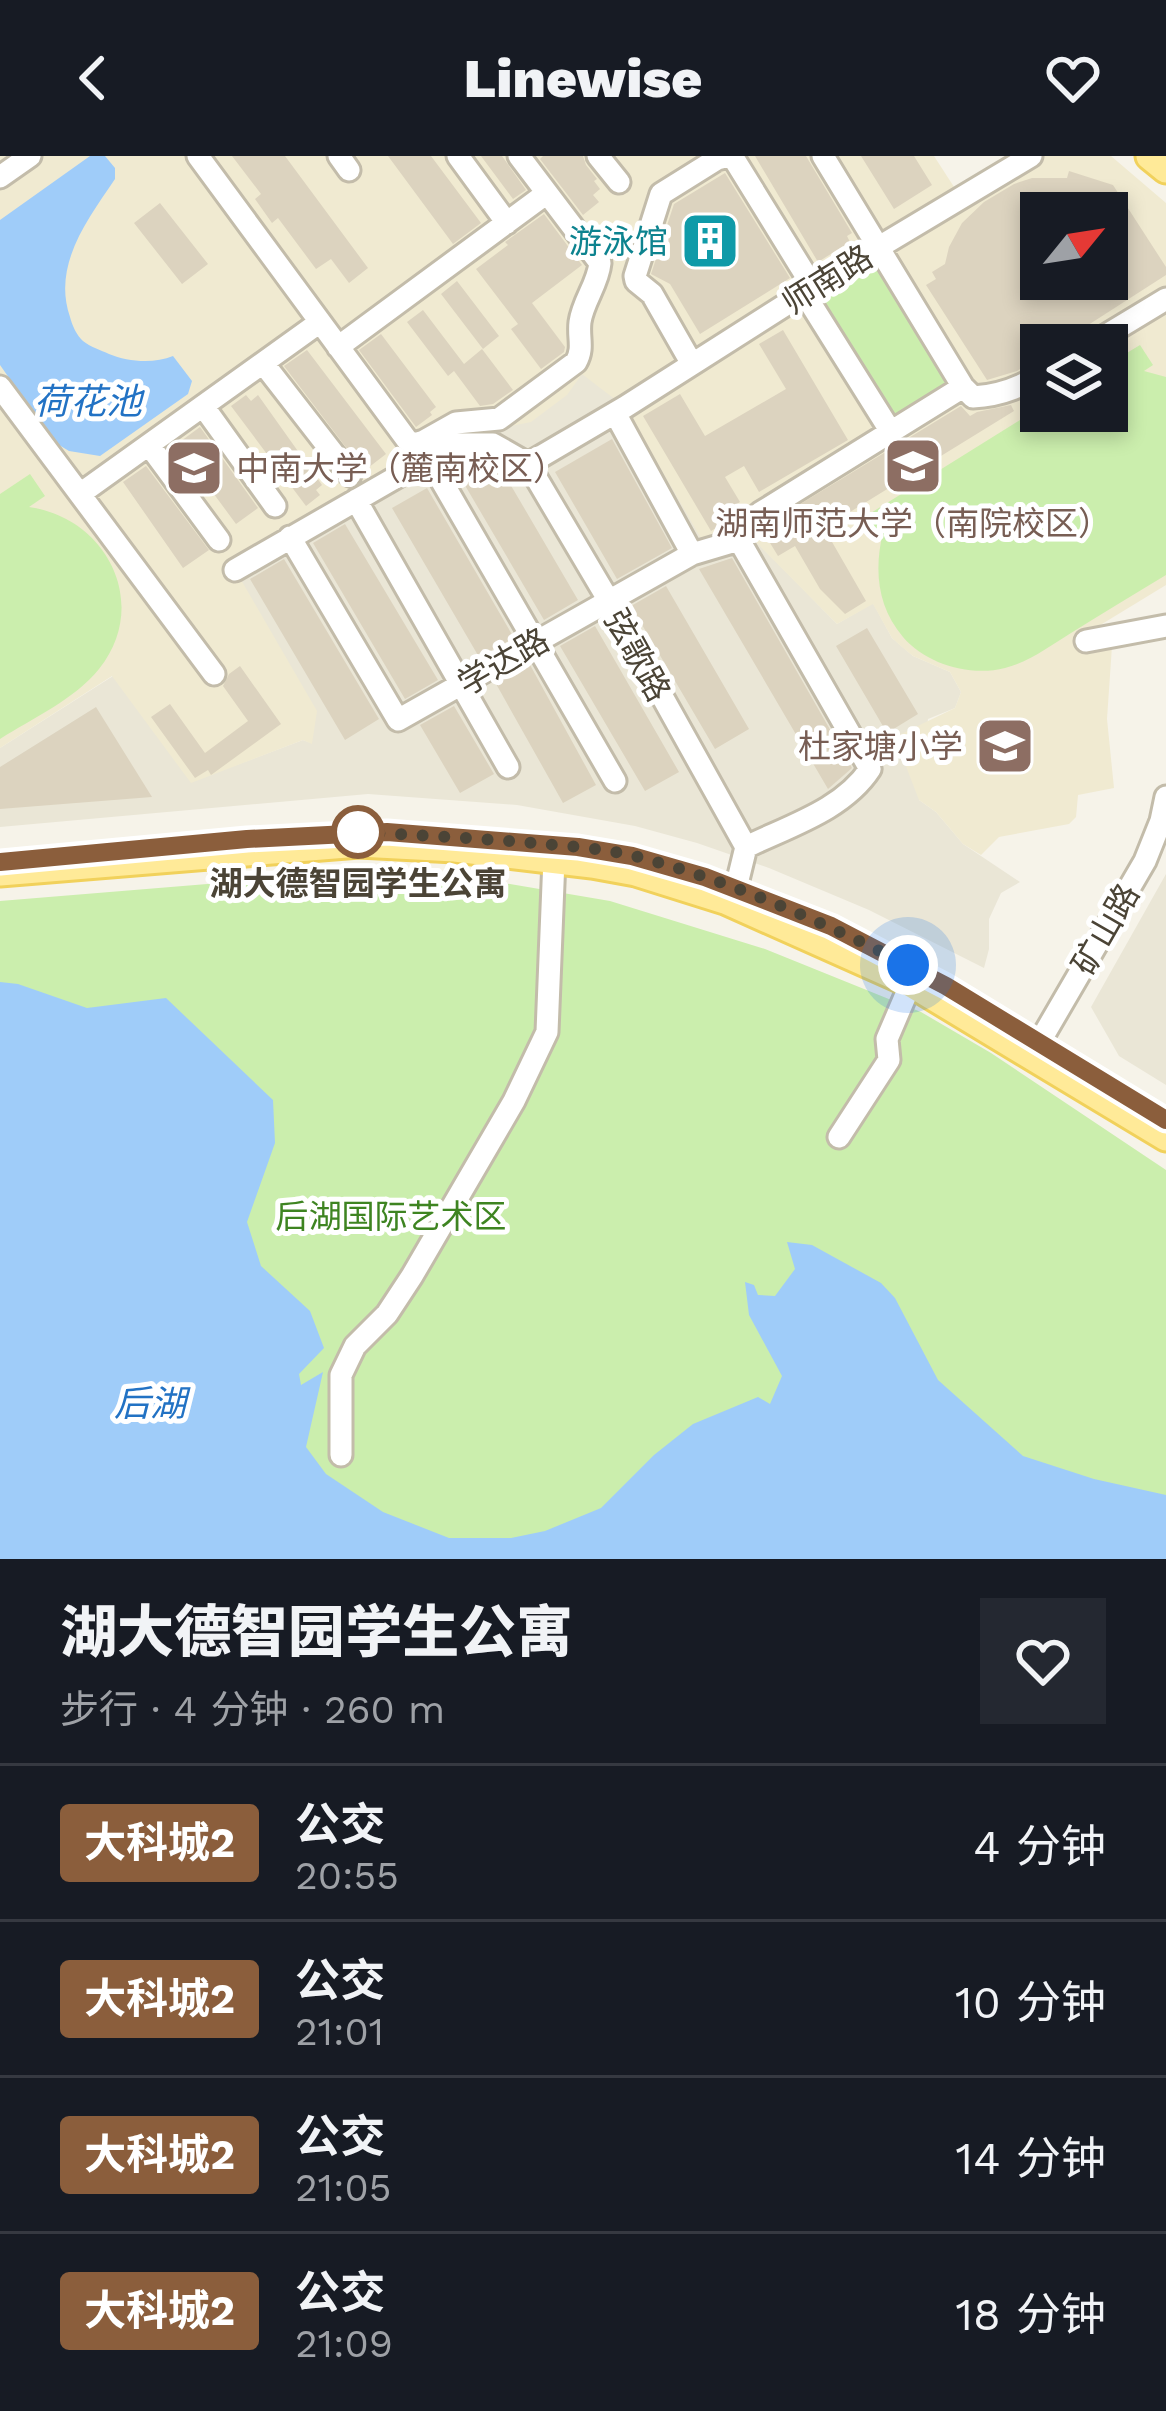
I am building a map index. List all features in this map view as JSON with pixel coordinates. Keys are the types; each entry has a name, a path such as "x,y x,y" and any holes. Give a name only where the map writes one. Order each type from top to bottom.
{"main road":[{"path":"1150,156 1166,169"},
{"path":"0,862 247,839 387,832 578,847 632,856 736,888 831,926 946,986 1166,1137"},
{"path":"0,872 359,843 455,848 636,872 725,900 911,983 1166,1120"}],"street":[{"path":"198,156 414,444 456,423 499,419 576,362 581,353 580,318 600,262 524,158"},
{"path":"458,156 507,223"},
{"path":"598,156 619,182"},
{"path":"689,358 652,294 635,276 656,204 665,190 729,156 891,432"},
{"path":"823,156 963,387 980,397 1020,386"},
{"name":"师南路","path":"528,464 620,410 689,358 1030,156"},
{"path":"338,347 548,193"},
{"path":"1124,324 1166,298"},
{"path":"80,494 320,322"},
{"path":"263,363 350,475"},
{"path":"760,513 963,387"},
{"path":"0,388 214,674"},
{"path":"202,406 275,506"},
{"path":"620,410 692,554"},
{"path":"235,570 454,444 494,444 528,464"},
{"path":"149,445 219,540"},
{"path":"429,459 615,781"},
{"name":"弦歌路","path":"528,464 746,848"},
{"path":"356,500 508,767"},
{"name":"学达路","path":"290,537 398,720 692,554 739,540 869,769 857,789 839,801 746,848"},
{"path":"1086,640 1166,626"},
{"name":"矿山路","path":"1040,1051 1145,861 1166,797"},
{"name":"矿山路","path":"1040,1051 1145,877 1166,832"},
{"path":"736,888 746,848"},
{"path":"341,1455 341,1375 355,1346 387,1314 412,1276 514,1101 547,1032 554,859"},
{"path":"839,1137 889,1060 887,1040 911,983"}],"shaded area":[{"path":"0,156 934,156 956,190 1009,156 1111,156 1166,203 1166,585 1084,635 1112,646 1107,719 1114,788 1078,795 1076,817 1069,824 999,837 981,855 963,844 919,800 897,736 955,708 961,692 950,672 902,647 873,604 837,624 735,521 702,540 625,407 582,374 567,395 531,422 461,426 229,559 317,711 312,744 303,740 191,783 112,676 0,748"},
{"path":"380,156 837,624 873,603 892,638 913,656 950,672 961,692 955,708 928,719 919,800 963,844 1020,882 1001,893 989,919 984,968 869,910 769,868 635,826 517,805 368,794 0,827 0,748 113,676 191,782 303,740 311,743 228,560"},
{"path":"1166,874 1166,1085 1119,1056 1091,1007"}],"green space":[{"path":"874,263 953,389 895,425 816,299"},
{"path":"1140,345 1153,365 1144,371 1166,377 1166,575 1039,653 1005,668 963,669 924,655 903,637 888,613 879,574 883,532 877,534 866,516 1020,420 1020,432 1128,432 1128,352"},
{"path":"30,474 45,496 29,507 57,514 80,528 113,568 121,618 114,644 89,680 0,739 0,494"},
{"name":"后湖国际艺术区","path":"365,871 510,884 610,901 765,949 921,1012 1166,1170 1166,1559 0,1559 0,901"}],"water":[{"name":"荷花池","path":"90,156 105,156 115,168 115,179 69,261 66,298 73,327 86,343 116,357 149,361 173,356 192,381 188,394 100,456 69,451 54,442 0,365 0,220"},
{"name":"后湖","path":"0,982 87,1008 166,998 273,1100 275,1143 247,1222 261,1266 310,1311 324,1348 299,1374 301,1385 323,1372 306,1447 326,1474 383,1512 449,1538 511,1538 545,1531 601,1508 693,1424 758,1397 770,1404 782,1376 749,1315 745,1282 754,1285 758,1295 775,1296 795,1269 787,1242 812,1245 881,1283 895,1298 938,1380 1023,1456 1166,1495 1166,1559 0,1559"}],"building":[{"path":"232,156 285,156 368,268 349,283 331,259 316,269 278,218 272,223 255,199 261,194"},
{"path":"388,156 431,156 481,223 453,244"},
{"path":"481,156 502,156 526,190 513,199"},
{"path":"583,156 597,179 600,189 593,195 599,202 583,215 540,159"},
{"path":"755,156 806,156 852,233 847,236 850,242 818,262"},
{"path":"861,156 914,156 932,185 894,209"},
{"path":"1069,171 1113,185 1118,192 1020,192 1020,300 1127,300 1090,324 1020,324 1020,369 987,380 926,285 936,279 932,272 945,264 962,223 984,202 1032,178 1067,178"},
{"name":"游泳馆","path":"725,173 790,278 700,334 670,284 651,274 674,204"},
{"path":"160,203 208,264 182,284 134,223"},
{"path":"1128,208 1166,267 1166,275 1128,299"},
{"path":"544,214 582,265 532,303 565,347 541,369 511,329 518,324 476,269"},
{"path":"457,281 499,336 483,349 441,294"},
{"path":"423,310 464,364 482,349 513,390 493,404 480,406 454,371 448,376 407,322"},
{"path":"783,330 848,440 759,492 744,466 725,477 740,502 723,512 728,521 711,531 643,416 680,394 705,436 786,389 759,344"},
{"path":"381,334 436,407 416,427 359,350"},
{"path":"307,350 386,454 364,471 284,366"},
{"path":"246,395 251,401 258,395 322,485 316,490 320,495 306,506 231,406"},
{"path":"1011,405 1014,411 824,528 866,601 845,614 820,589 795,546 778,556 761,528 961,406 970,416"},
{"path":"200,427 258,508 236,524 177,444"},
{"path":"612,439 672,548 617,579 555,472"},
{"path":"475,459 499,465 578,600 544,620 456,470"},
{"path":"146,466 209,550 183,568 123,482"},
{"path":"427,488 514,638 479,657 392,508"},
{"path":"345,524 438,680 405,699 313,543"},
{"path":"732,558 852,768 828,789 699,569"},
{"path":"284,559 379,719 345,740 250,579"},
{"path":"666,586 749,729 715,749 631,606"},
{"path":"595,626 679,772 645,791 560,646"},
{"path":"867,628 918,714 887,733 836,646"},
{"path":"529,663 596,785 563,803 495,682"},
{"path":"240,666 281,724 211,775 208,770 195,778 151,717 170,704 205,753 248,721 223,686"},
{"path":"454,706 494,774 460,793 420,725"},
{"path":"96,707 152,797 0,809 0,767"}],"bus line":[{"name":"大科城2","path":"0,862 101,850 387,832 578,847 632,856 705,877 831,926 946,986 1166,1120"}],"place":[{"name":"游泳馆","path":"710,241"},
{"name":"湖南师范大学（南院校区）","path":"913,466"},
{"name":"中南大学（麓南校区）","path":"194,468"},
{"name":"杜家塘小学","path":"1005,746"},
{"name":"湖大德智园学生公寓","path":"358,832"}],"route":[{"path":"358,832 578,847 632,856 771,901 908,965"}]}
